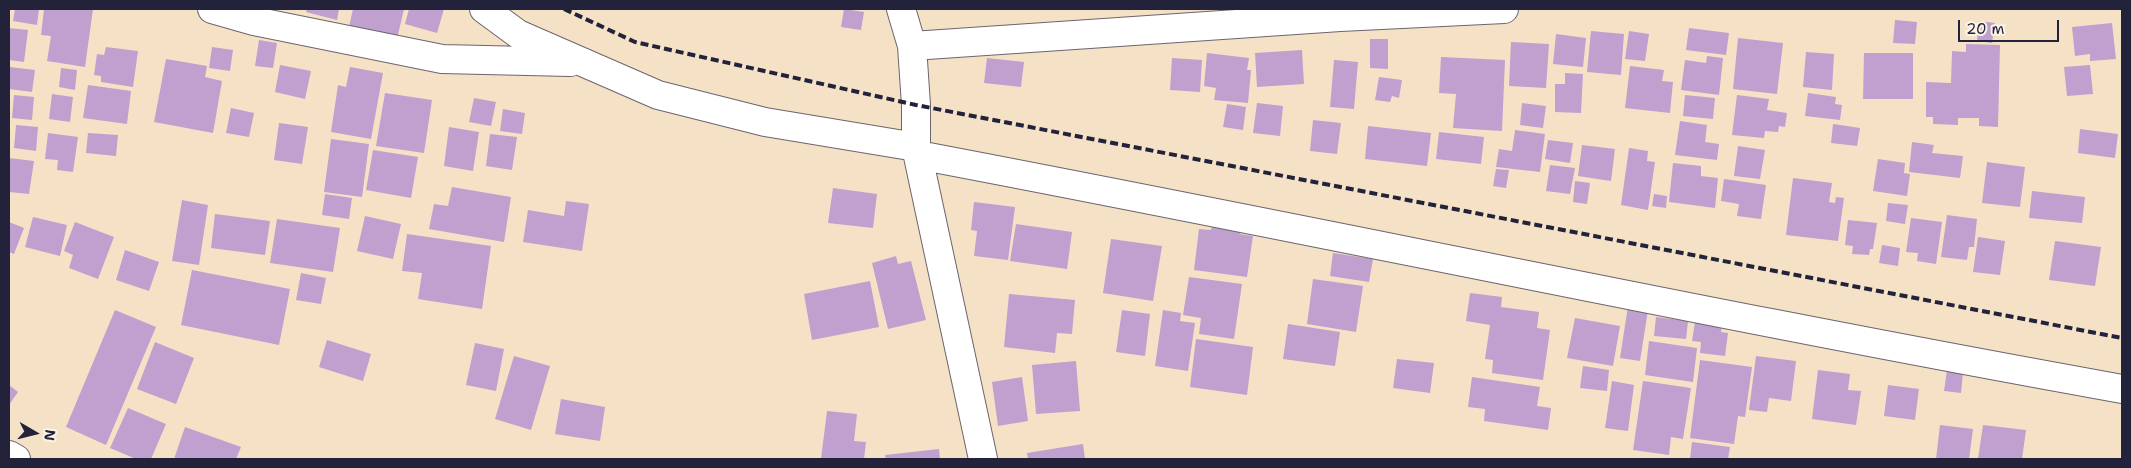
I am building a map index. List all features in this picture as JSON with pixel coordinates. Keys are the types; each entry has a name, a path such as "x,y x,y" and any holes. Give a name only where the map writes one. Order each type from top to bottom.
{"street":[{"path":"212,9 254,20 442,59 581,62"},
{"path":"484,9 518,34 658,95 765,122 1697,309 2122,389"},
{"path":"901,9 912,46 917,151 983,459"},
{"path":"912,46 1330,18 1504,9"},
{"path":"9,455 16,459"}],"building":[{"path":"15,9 39,9 37,25 13,21"},
{"path":"44,9 93,9 85,67 47,61 51,36 41,35"},
{"path":"307,9 339,9 337,20 306,12"},
{"path":"353,9 404,9 397,39 349,27"},
{"path":"409,9 444,9 437,33 405,24"},
{"path":"844,9 864,12 861,30 841,27"},
{"path":"1895,20 1917,22 1915,44 1893,43"},
{"path":"1979,21 1995,23 1992,43 1977,41"},
{"path":"2112,23 2116,59 2090,61 2090,54 2075,56 2072,27"},
{"path":"9,28 28,30 24,62 9,60"},
{"path":"1689,28 1729,33 1726,55 1686,50"},
{"path":"1591,31 1624,34 1621,75 1587,72"},
{"path":"1629,31 1649,34 1645,61 1625,59"},
{"path":"1556,34 1586,38 1583,67 1553,64"},
{"path":"1738,38 1783,43 1777,94 1733,89"},
{"path":"1370,39 1388,39 1388,69 1370,68"},
{"path":"259,40 277,43 273,68 255,66"},
{"path":"1511,42 1549,44 1546,88 1509,86"},
{"path":"1966,44 2000,45 1998,127 1979,126 1979,118 1958,118 1958,125 1933,124 1933,117 1926,117 1926,82 1951,83 1952,51 1966,52"},
{"path":"106,47 138,51 133,87 101,82 101,76 94,75 97,54 104,55"},
{"path":"212,47 233,50 230,71 209,68"},
{"path":"1302,50 1304,84 1257,87 1255,53"},
{"path":"1806,52 1834,54 1832,90 1803,87"},
{"path":"1207,53 1249,58 1247,70 1251,70 1248,103 1214,100 1216,88 1204,86"},
{"path":"1864,53 1913,53 1913,99 1863,99"},
{"path":"1707,56 1723,58 1719,95 1681,90 1685,60 1706,63"},
{"path":"1441,57 1505,60 1502,131 1453,128 1456,94 1439,93"},
{"path":"987,58 1024,62 1021,87 984,83"},
{"path":"1172,58 1202,60 1200,92 1170,90"},
{"path":"166,59 207,66 205,77 222,81 213,133 154,122"},
{"path":"1334,60 1358,62 1354,109 1330,107"},
{"path":"280,65 311,71 305,99 275,92"},
{"path":"2090,65 2093,94 2067,96 2064,67"},
{"path":"1630,66 1664,70 1662,81 1673,82 1670,113 1625,108"},
{"path":"10,67 35,70 32,92 9,89"},
{"path":"350,67 383,73 371,139 331,132 338,85 346,87"},
{"path":"61,68 77,70 75,90 59,87"},
{"path":"1565,73 1583,74 1581,113 1555,112 1555,84 1565,84"},
{"path":"1379,77 1402,80 1399,98 1392,96 1390,102 1375,100"},
{"path":"88,85 131,91 127,124 83,118"},
{"path":"385,93 432,100 424,153 376,146"},
{"path":"1808,93 1836,97 1835,104 1842,105 1840,120 1805,116"},
{"path":"52,94 73,97 70,122 49,119"},
{"path":"14,95 34,97 32,120 12,118"},
{"path":"1685,95 1715,98 1713,119 1683,116"},
{"path":"1737,95 1769,99 1767,110 1787,113 1785,127 1779,126 1778,132 1765,131 1764,138 1732,135"},
{"path":"474,98 496,102 491,126 469,122"},
{"path":"1257,103 1283,106 1280,136 1253,133"},
{"path":"1522,103 1546,106 1543,128 1520,125"},
{"path":"1227,104 1246,107 1243,130 1223,127"},
{"path":"231,108 254,113 249,137 226,133"},
{"path":"503,109 525,113 522,134 500,131"},
{"path":"1313,120 1341,123 1337,154 1310,151"},
{"path":"1680,121 1707,125 1705,142 1719,144 1717,160 1675,155"},
{"path":"279,123 308,127 302,164 274,160"},
{"path":"1833,124 1860,128 1857,146 1831,143"},
{"path":"16,125 38,127 36,151 14,148"},
{"path":"1368,126 1431,133 1427,166 1365,159"},
{"path":"449,127 479,132 473,171 444,166"},
{"path":"2080,129 2118,134 2115,158 2078,153"},
{"path":"1515,130 1545,134 1540,172 1496,167 1499,149 1512,151"},
{"path":"1439,132 1484,137 1481,164 1436,159"},
{"path":"48,133 78,137 73,172 57,170 58,160 45,159"},
{"path":"88,133 118,135 116,156 86,153"},
{"path":"490,134 517,137 512,170 486,166"},
{"path":"331,139 369,144 362,197 324,192"},
{"path":"1548,140 1573,143 1570,163 1545,159"},
{"path":"1912,142 1934,145 1932,153 1963,156 1960,178 1909,172"},
{"path":"1582,145 1615,149 1611,181 1578,176"},
{"path":"1738,146 1765,150 1760,179 1734,176"},
{"path":"1629,148 1648,151 1647,161 1655,162 1648,210 1621,205"},
{"path":"373,150 418,157 411,198 366,190"},
{"path":"9,158 34,161 29,194 9,192"},
{"path":"1878,159 1905,163 1904,173 1910,174 1907,196 1873,191"},
{"path":"1987,162 2025,167 2020,207 1982,203"},
{"path":"1673,163 1701,166 1701,176 1718,178 1715,208 1669,202"},
{"path":"1550,165 1575,168 1570,194 1546,191"},
{"path":"1496,169 1509,170 1506,188 1493,186"},
{"path":"1793,178 1832,183 1829,202 1835,203 1836,197 1844,198 1838,241 1786,235"},
{"path":"1724,179 1766,185 1761,219 1737,216 1739,204 1721,201"},
{"path":"1575,181 1590,183 1587,204 1573,202"},
{"path":"452,187 511,197 504,242 429,229 434,204 448,206"},
{"path":"833,188 877,194 873,228 828,223"},
{"path":"2032,191 2085,197 2082,223 2029,218"},
{"path":"325,194 352,198 349,219 322,215"},
{"path":"1654,194 1667,196 1666,208 1652,206"},
{"path":"182,200 208,205 199,265 172,261"},
{"path":"566,201 589,204 582,251 523,242 528,210 564,216"},
{"path":"974,202 1015,207 1008,260 974,256 977,231 971,230"},
{"path":"1888,203 1908,205 1905,224 1886,221"},
{"path":"215,214 270,221 265,255 211,248"},
{"path":"1947,215 1977,219 1974,247 1969,247 1967,260 1941,257"},
{"path":"365,216 401,224 393,259 357,251"},
{"path":"33,217 67,225 60,256 25,247"},
{"path":"1911,218 1942,222 1936,264 1917,261 1918,253 1906,252"},
{"path":"277,219 340,228 333,272 270,263"},
{"path":"1213,220 1242,224 1240,234 1253,236 1247,277 1194,270 1199,229 1211,230"},
{"path":"1848,220 1877,223 1873,249 1870,249 1869,255 1852,254 1853,246 1845,245"},
{"path":"9,222 24,228 14,254 9,252"},
{"path":"75,222 114,237 98,279 69,268 73,255 64,251"},
{"path":"1016,224 1072,232 1067,269 1010,261"},
{"path":"407,234 491,246 482,309 418,299 422,273 402,271"},
{"path":"1978,237 2005,241 2000,275 1973,272"},
{"path":"1111,239 1162,246 1153,301 1103,293"},
{"path":"2055,241 2101,247 2095,286 2049,280"},
{"path":"1882,245 1900,248 1898,266 1879,263"},
{"path":"125,250 159,262 149,291 116,280"},
{"path":"1333,253 1373,259 1369,282 1330,276"},
{"path":"896,256 898,264 911,261 926,320 888,329 872,263"},
{"path":"192,270 290,289 279,345 181,325"},
{"path":"301,273 326,278 321,304 296,300"},
{"path":"1189,277 1242,284 1234,339 1199,334 1201,318 1183,315"},
{"path":"1313,279 1363,286 1356,332 1307,324"},
{"path":"870,281 879,327 812,340 804,294"},
{"path":"1470,293 1502,297 1501,307 1539,312 1537,328 1550,330 1543,380 1492,373 1493,360 1485,359 1490,325 1466,321"},
{"path":"1009,294 1075,300 1072,334 1057,333 1055,353 1004,347"},
{"path":"1628,306 1648,310 1640,361 1620,358"},
{"path":"115,310 156,327 106,445 66,427"},
{"path":"1122,310 1150,314 1145,356 1116,352"},
{"path":"1163,310 1181,313 1180,321 1195,323 1188,371 1155,366"},
{"path":"1656,317 1688,321 1686,339 1654,336"},
{"path":"1575,318 1620,326 1613,366 1567,358"},
{"path":"1695,322 1722,325 1721,332 1728,333 1725,356 1700,353 1701,342 1692,341"},
{"path":"1288,324 1340,332 1335,366 1283,359"},
{"path":"1196,339 1253,347 1247,395 1190,387"},
{"path":"327,340 371,354 363,381 319,367"},
{"path":"1649,341 1697,348 1693,382 1645,375"},
{"path":"155,342 194,358 176,404 137,389"},
{"path":"475,343 504,349 496,391 466,385"},
{"path":"514,356 550,366 531,430 495,419"},
{"path":"1756,356 1796,361 1791,401 1769,398 1767,412 1749,410"},
{"path":"1397,359 1434,363 1430,393 1393,388"},
{"path":"1700,360 1752,367 1745,417 1738,416 1734,444 1690,438"},
{"path":"1076,361 1080,411 1036,414 1032,365"},
{"path":"1583,366 1609,370 1607,391 1580,388"},
{"path":"1818,370 1850,374 1848,390 1861,391 1856,425 1812,419"},
{"path":"1947,370 1963,373 1961,393 1944,391"},
{"path":"1022,377 1028,421 998,426 992,382"},
{"path":"1472,377 1540,387 1537,406 1551,408 1548,430 1484,421 1485,409 1468,407"},
{"path":"1612,381 1634,385 1628,431 1605,428"},
{"path":"1643,381 1691,388 1683,439 1671,437 1669,455 1633,450"},
{"path":"9,385 18,392 9,405"},
{"path":"1888,385 1919,389 1915,420 1884,416"},
{"path":"561,399 605,407 600,441 555,434"},
{"path":"128,408 166,424 151,459 136,459 110,448"},
{"path":"827,411 857,414 854,441 866,442 864,459 821,459"},
{"path":"1940,425 1973,429 1969,459 1936,459"},
{"path":"1983,425 2026,430 2022,459 1978,459"},
{"path":"185,427 241,447 236,459 174,459"},
{"path":"1692,442 1730,447 1728,459 1690,459"},
{"path":"1083,444 1085,459 1028,459 1027,453"},
{"path":"939,449 940,459 886,459 885,455"}],"railway":[{"path":"564,9 635,42 916,105 2122,338"}]}
